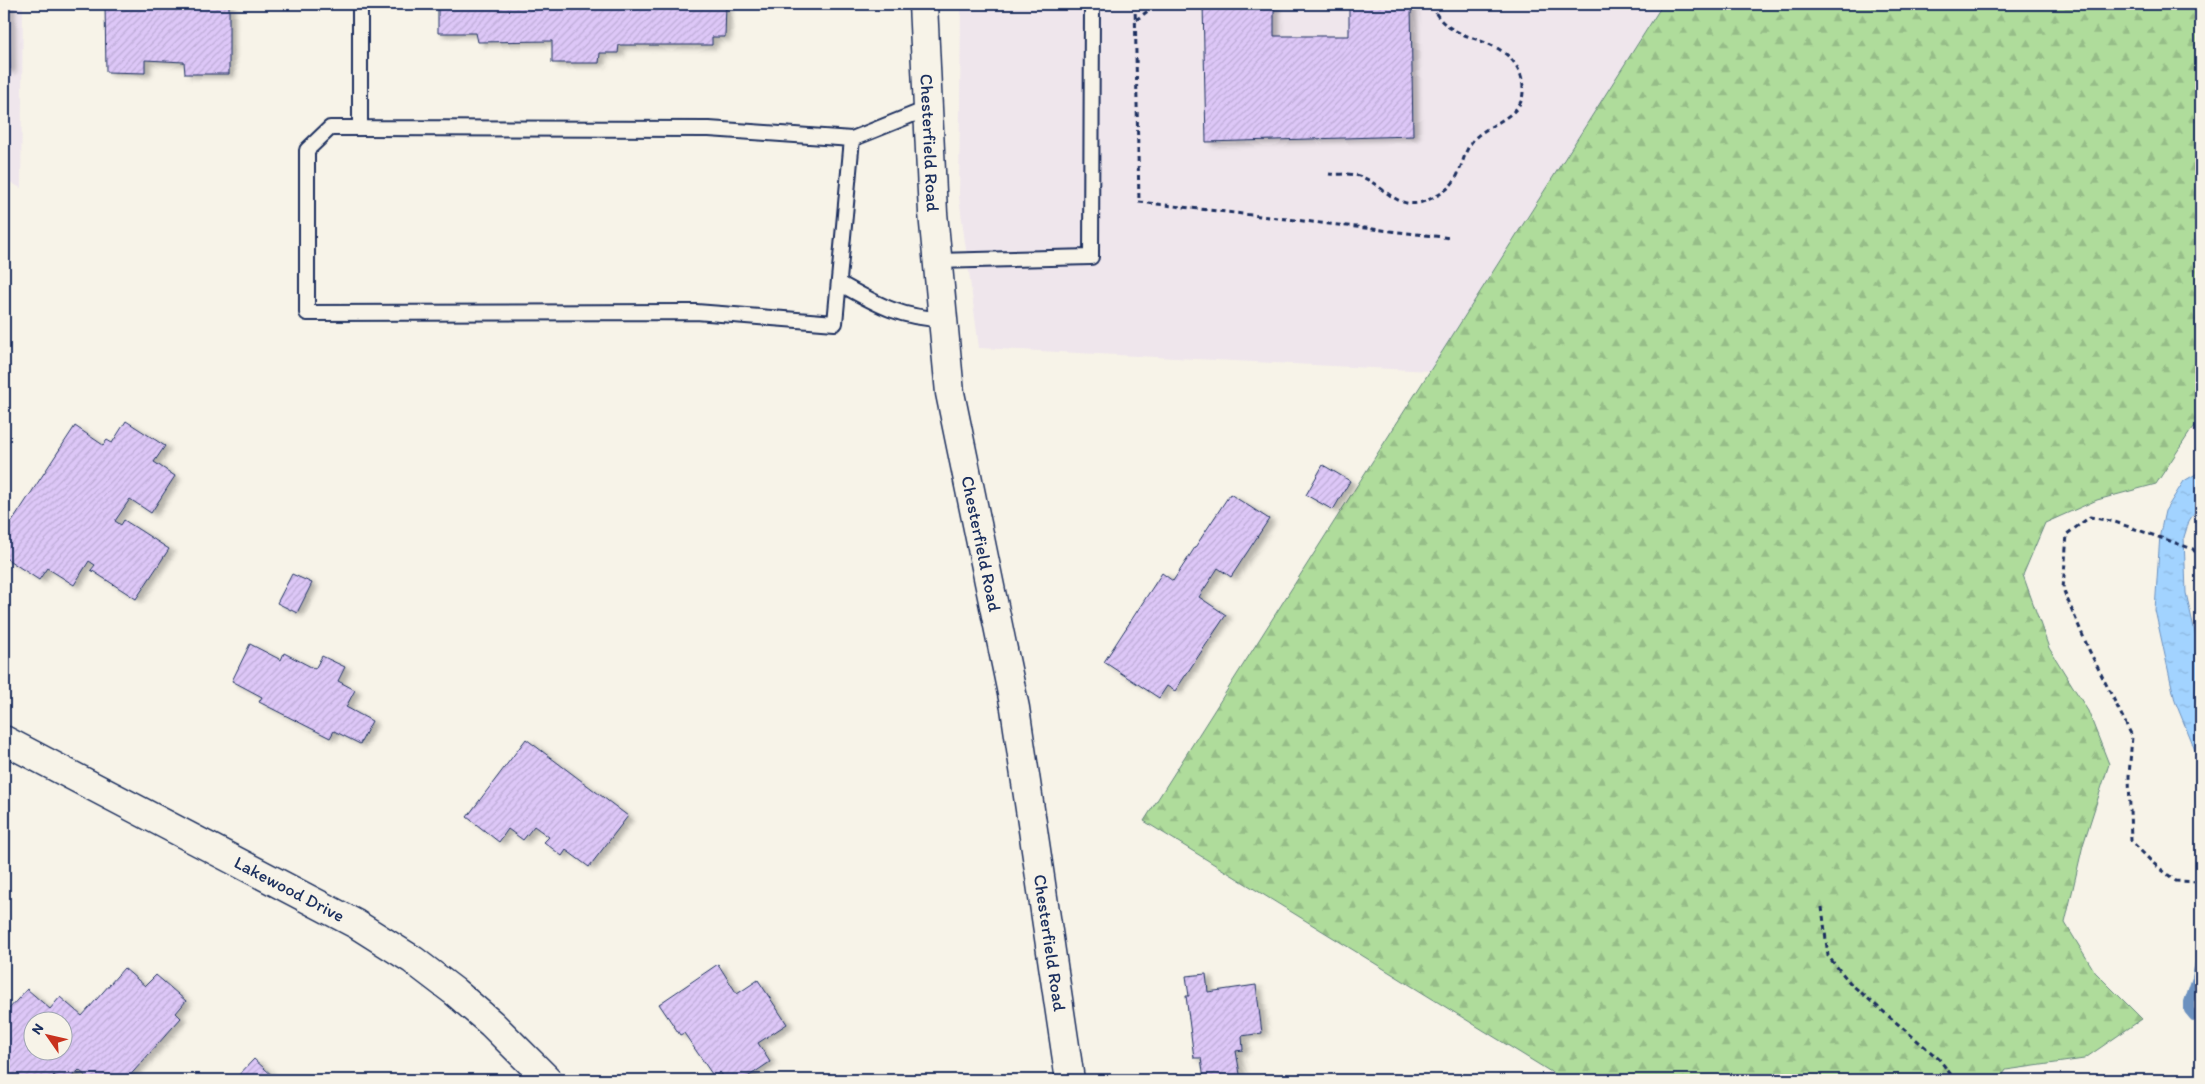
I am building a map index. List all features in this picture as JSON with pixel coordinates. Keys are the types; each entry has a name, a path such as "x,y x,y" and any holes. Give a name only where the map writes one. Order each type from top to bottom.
{"street":[{"name":"Chesterfield Road","path":"923,4 937,261 950,393 1015,708 1070,1080"},
{"name":"Lakewood Drive","path":"4,740 356,924 412,960 455,992 492,1024 548,1080"}],"lane":[{"path":"360,4 360,128"},
{"path":"937,261 1092,257 1092,4"},
{"path":"852,139 835,322 696,312 307,313 307,150 330,128 709,129 852,139 929,108"},
{"path":"839,282 882,308 903,315 942,318"}],"path":[{"path":"1135,4 1139,202 1451,238"},
{"path":"1135,20 1157,4"},
{"path":"1328,174 1356,175 1371,181 1384,193 1406,204 1423,203 1442,193 1454,182 1471,143 1508,116 1522,99 1523,80 1516,64 1504,51 1488,42 1450,28 1437,18 1432,4"},
{"path":"1554,4 1582,7 1602,4"},
{"path":"2201,559 2192,549 2115,522 2090,517 2067,534 2063,589 2089,650 2132,736 2129,776 2131,841 2152,863 2176,881 2201,882"},
{"path":"1822,907 1828,956 1851,984 1939,1059 1955,1080"}],"shaded area":[{"path":"4,4 23,4 21,188 4,179"},
{"path":"961,4 1663,4 1430,371 979,348 959,197"}],"green space":[{"path":"1663,4 2201,4 2201,419 2190,432 2156,484 2097,500 2045,523 2023,575 2049,648 2088,711 2109,764 2083,845 2065,923 2095,972 2142,1019 2084,1059 2006,1070 1999,1080 1564,1080 1144,821"}],"water":[{"path":"2201,471 2201,502 2189,521 2184,537 2186,593 2201,659 2201,765 2175,701 2155,610 2160,534 2165,511 2184,481"}],"building":[{"path":"4,4 9,4 10,69 4,70"},
{"path":"105,4 229,4 229,74 185,74 184,62 145,60 145,73 106,72"},
{"path":"438,4 726,4 725,37 712,37 712,45 619,45 618,53 600,53 599,63 552,63 552,41 478,42 476,33 438,33"},
{"path":"1203,4 1274,4 1274,36 1349,36 1349,4 1411,4 1413,136 1206,142"},
{"path":"126,421 165,446 154,462 175,476 151,513 130,499 115,521 121,525 124,520 169,549 136,599 91,570 95,565 89,561 74,585 47,568 39,580 4,557 4,534 75,426 103,445 107,440 112,443"},
{"path":"1323,465 1350,481 1333,510 1306,495"},
{"path":"1230,494 1269,519 1231,577 1218,568 1199,597 1226,615 1175,691 1167,686 1159,698 1104,662 1162,573 1173,581"},
{"path":"292,574 312,583 297,613 277,603"},
{"path":"250,644 281,660 284,653 315,669 322,656 345,667 338,681 355,690 346,707 372,721 360,744 334,731 330,738 259,702 262,697 232,681"},
{"path":"526,739 628,816 589,867 566,850 562,856 544,842 549,837 534,826 523,840 508,829 499,842 467,817"},
{"path":"718,964 737,994 758,980 787,1024 758,1043 770,1062 743,1080 726,1080 720,1072 714,1077 684,1033 680,1035 659,1004"},
{"path":"124,968 145,986 156,975 186,1001 176,1013 181,1018 126,1080 90,1080 79,1070 69,1080 60,1080 54,1075 49,1080 4,1080 4,1007 8,1010 27,989 50,1009 60,997 82,1016"},
{"path":"1206,974 1208,992 1256,985 1262,1033 1242,1036 1243,1050 1236,1051 1241,1080 1204,1080 1201,1058 1194,1058 1186,996 1189,996 1186,976"},
{"path":"254,1059 275,1078 278,1076 283,1080 234,1080"}],"waterway":[{"path":"2201,957 2197,978 2189,1002 2189,1010 2194,1016 2201,1017"}]}
